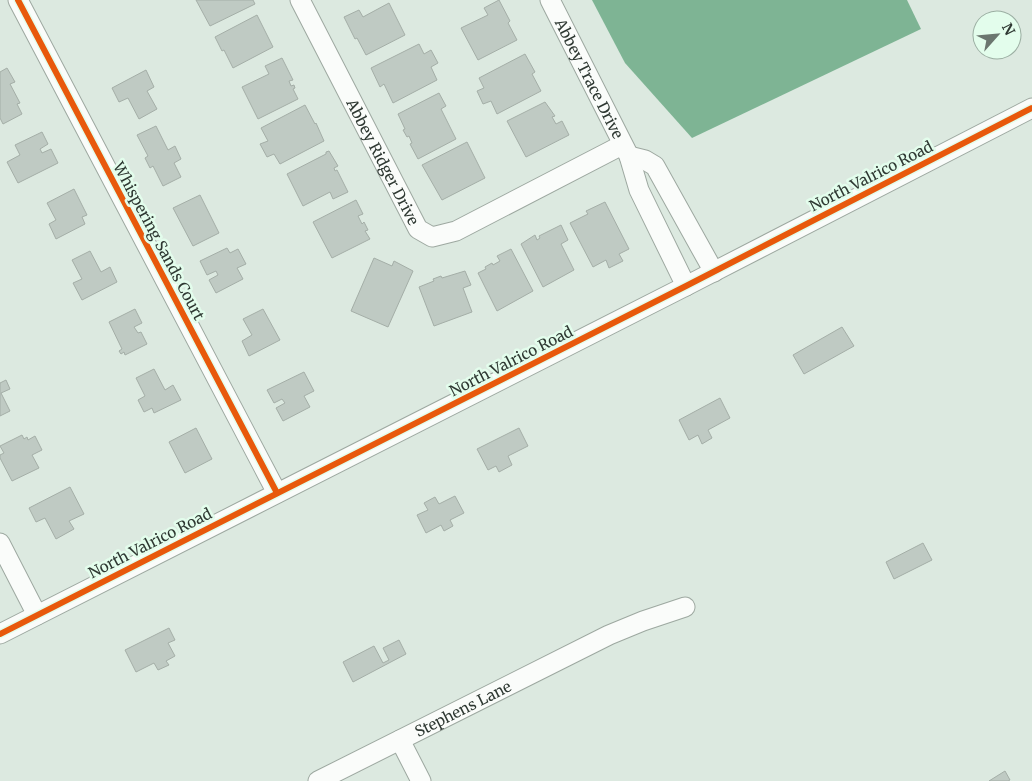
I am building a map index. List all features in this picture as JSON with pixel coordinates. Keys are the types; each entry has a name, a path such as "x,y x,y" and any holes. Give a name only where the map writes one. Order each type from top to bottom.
{"street":[{"name":"Whispering Sands Court","path":"18,0 277,493"},
{"name":"Abbey Ridger Drive","path":"300,0 418,229 432,237 456,231 626,150"},
{"name":"Abbey Trace Drive","path":"550,0 626,150 639,190 686,286"},
{"name":"North Valrico Road","path":"0,634 714,272 1032,108"},
{"name":"Abbey Trace Drive","path":"626,150 655,166 714,272"},
{"path":"649,210 674,198"},
{"path":"0,543 37,615"},
{"name":"Stephens Lane","path":"318,781 609,635 684,607"},
{"path":"400,740 422,781"}],"shaded area":[{"path":"592,0 907,0 921,29 692,138 625,63"}],"building":[{"path":"196,0 253,0 255,4 210,26"},
{"path":"499,0 517,40 478,60 461,28 488,15 484,8"},
{"path":"389,3 405,35 366,55 357,38 355,39 344,17 359,10 363,17"},
{"path":"257,15 273,47 233,68 215,37"},
{"path":"419,44 424,54 431,50 438,63 431,67 437,80 393,103 384,84 380,87 371,68"},
{"path":"525,54 535,72 532,74 541,91 497,114 491,101 483,104 477,91 484,88 479,78"},
{"path":"282,58 293,80 289,81 291,86 294,85 295,88 293,89 298,99 258,119 242,87 269,74 265,66"},
{"path":"7,68 15,82 10,84 20,103 17,104 22,114 3,124 0,118 0,72"},
{"path":"146,70 154,87 147,91 157,109 139,119 128,98 119,102 112,88"},
{"path":"439,93 446,106 441,109 456,139 418,159 410,144 412,143 409,136 407,137 403,130 405,129 398,114"},
{"path":"545,102 555,116 552,117 556,124 562,121 569,135 526,157 507,121"},
{"path":"305,105 324,141 280,164 274,154 267,157 260,144 268,141 261,128"},
{"path":"156,126 168,150 175,146 181,159 174,163 181,177 163,186 153,166 150,168 145,158 148,156 137,135"},
{"path":"42,132 48,144 40,149 42,153 51,149 58,163 18,183 7,162 20,155 15,145"},
{"path":"467,142 485,178 442,200 422,165"},
{"path":"329,151 338,166 334,168 335,171 337,170 348,192 333,199 330,192 303,206 287,174"},
{"path":"74,189 87,215 82,217 85,224 56,239 49,224 56,220 47,203"},
{"path":"200,195 219,233 193,246 173,208"},
{"path":"356,200 363,214 358,216 362,224 364,222 368,230 365,231 370,239 332,258 313,222"},
{"path":"605,202 629,249 619,254 623,261 609,268 606,260 593,267 570,223 588,214 586,211"},
{"path":"561,225 568,240 561,244 574,270 543,287 521,244 535,235 537,240 540,238 539,236"},
{"path":"227,248 230,253 238,249 246,264 237,268 243,279 216,293 209,280 218,275 216,271 207,275 200,261"},
{"path":"511,249 533,291 497,311 478,273 492,263 493,265 500,261 497,256"},
{"path":"90,251 101,272 110,267 117,282 82,300 73,283 82,279 72,260"},
{"path":"374,258 392,266 394,261 413,271 388,327 351,311"},
{"path":"465,271 471,285 463,288 472,312 434,326 419,287 441,276 442,278"},
{"path":"135,309 142,323 134,327 138,333 141,332 147,344 125,355 124,352 121,354 119,351 122,349 109,322"},
{"path":"263,309 280,340 249,356 242,341 252,335 243,319"},
{"path":"842,327 854,346 804,374 793,355"},
{"path":"154,369 165,390 173,385 181,400 154,413 152,408 144,412 138,400 145,396 136,378"},
{"path":"304,372 314,391 304,396 310,407 283,421 276,408 285,403 282,399 274,403 267,390"},
{"path":"6,380 10,389 1,393 10,411 0,416 0,383"},
{"path":"720,398 730,418 708,430 712,438 702,444 698,435 689,440 679,420"},
{"path":"196,428 212,459 185,473 169,442"},
{"path":"519,428 528,446 508,456 512,465 499,472 496,466 488,470 477,449"},
{"path":"22,435 24,439 27,437 28,440 35,436 42,450 32,455 39,468 12,481 0,458 0,455 4,453 0,446"},
{"path":"70,487 84,514 69,521 74,529 56,539 45,518 36,522 29,508"},
{"path":"455,496 464,513 450,520 453,526 444,531 441,525 426,533 417,515 428,510 424,503 435,497 439,504"},
{"path":"923,543 932,560 894,579 886,562"},
{"path":"169,628 175,640 168,643 175,656 166,661 169,665 158,670 154,663 136,672 125,650"},
{"path":"399,640 406,654 353,682 343,662 374,646 383,663 389,660 383,648"},
{"path":"1005,771 1010,780 989,781"}],"cycle path":[{"path":"18,0 277,493"},
{"path":"0,634 1032,108"}]}
